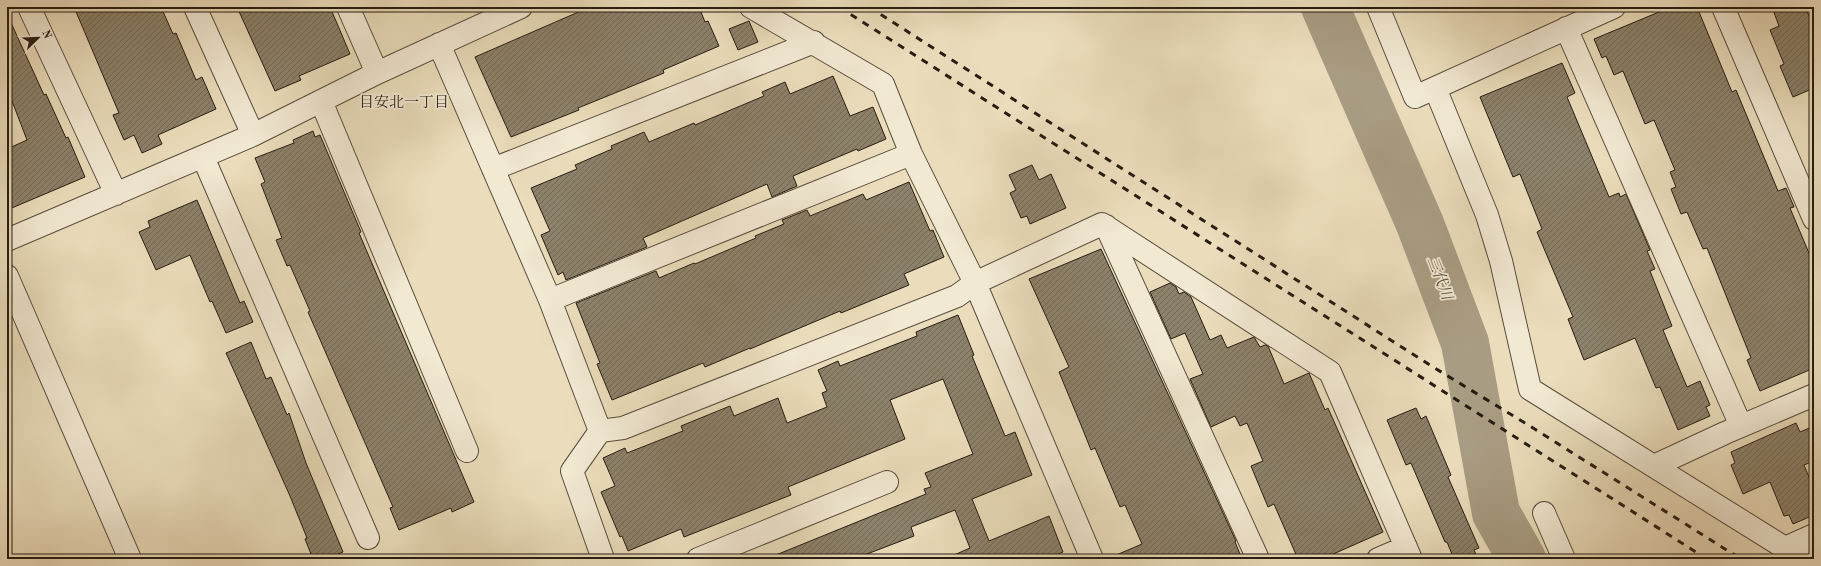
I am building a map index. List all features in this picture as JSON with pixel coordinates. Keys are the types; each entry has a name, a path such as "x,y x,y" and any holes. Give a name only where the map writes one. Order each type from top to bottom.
{"street":[{"path":"29,7 116,194"},
{"path":"194,7 253,135"},
{"path":"348,7 377,73"},
{"path":"751,7 814,42 883,84 911,154 975,283 1092,559"},
{"path":"1378,7 1415,97 1614,7"},
{"path":"1723,7 1814,219"},
{"path":"7,240 253,135 377,73 512,9"},
{"path":"1566,28 1741,426"},
{"path":"493,169 814,42"},
{"path":"439,44 550,300 600,431"},
{"path":"1435,88 1489,222 1501,261 1530,389 1784,548 1806,559"},
{"path":"321,101 467,451"},
{"path":"550,300 911,154"},
{"path":"203,157 368,538"},
{"path":"603,559 572,471 600,431 623,428 958,296 975,283 1102,224 1330,372 1409,553 1378,559"},
{"path":"1106,226 1258,559"},
{"path":"7,276 130,559"},
{"path":"1654,466 1741,426 1814,395"},
{"path":"698,559 887,482"},
{"path":"1544,513 1564,559"},
{"path":"1784,548 1814,535"}],"building":[{"path":"74,7 161,7 173,34 176,33 196,80 202,77 216,109 158,135 162,144 142,153 134,135 124,140 113,115 119,113"},
{"path":"237,7 330,7 350,54 299,76 301,80 275,91"},
{"path":"590,7 699,7 705,22 708,21 719,46 663,70 664,73 578,108 579,110 511,137 475,57"},
{"path":"1671,7 1697,7 1732,92 1736,90 1778,191 1786,188 1794,207 1790,208 1814,265 1814,368 1760,391 1747,360 1751,358 1707,248 1703,249 1687,212 1681,214 1671,189 1676,187 1670,172 1675,170 1654,120 1645,124 1623,71 1614,75 1606,56 1602,58 1594,39"},
{"path":"1772,7 1805,7 1814,27 1814,88 1793,97 1780,66 1784,64 1770,30 1779,26"},
{"path":"7,14 44,95 46,94 66,138 68,137 85,177 7,210 7,149 27,140 7,88"},
{"path":"749,21 758,42 738,50 729,29"},
{"path":"1562,63 1575,93 1567,97 1609,197 1619,193 1620,197 1626,194 1650,250 1647,251 1655,269 1650,271 1672,326 1663,330 1687,387 1700,381 1710,405 1706,407 1710,416 1678,430 1660,387 1656,388 1635,338 1584,360 1568,319 1573,317 1537,232 1542,229 1520,174 1513,177 1480,97"},
{"path":"833,76 850,116 873,107 886,139 858,151 857,149 793,176 797,186 772,197 767,184 643,238 647,247 566,280 563,272 558,275 541,235 550,231 531,188 577,169 575,165 612,149 611,146 644,132 649,142 694,123 695,125 764,96 762,92 785,82 790,94"},
{"path":"313,131 315,137 320,135 361,232 359,233 474,502 452,512 451,508 399,530 390,508 393,507 308,312 310,311 290,265 287,266 276,240 282,238 261,184 265,182 255,158 294,143 293,140"},
{"path":"1032,165 1039,180 1051,174 1066,208 1030,224 1027,216 1021,218 1010,193 1016,190 1009,175"},
{"path":"909,182 930,231 933,230 944,257 904,274 909,285 841,313 840,311 705,367 703,363 612,400 597,364 600,363 576,303 656,271 659,278 694,263 695,264 756,238 755,236 784,224 782,220 807,210 810,216 863,194 866,200"},
{"path":"197,200 240,303 244,301 253,322 226,333 212,301 210,302 190,255 156,270 139,232 150,227 148,221"},
{"path":"1101,249 1236,541 1235,542 1242,559 1107,559 1142,544 1125,505 1120,507 1095,448 1091,450 1059,372 1069,367 1029,279"},
{"path":"1170,283 1176,287 1179,294 1184,292 1191,297 1210,340 1221,335 1227,348 1254,337 1260,347 1265,345 1268,346 1284,384 1309,373 1325,410 1328,408 1383,532 1322,559 1298,559 1274,504 1268,507 1251,466 1263,461 1247,423 1240,426 1235,416 1211,427 1190,379 1203,374 1185,333 1171,339 1150,292"},
{"path":"958,315 974,355 972,356 1005,436 1015,432 1032,475 972,499 989,541 1049,516 1063,552 1047,559 945,559 970,548 955,510 911,527 914,536 854,559 766,559 926,494 924,489 931,487 925,473 973,454 943,379 890,400 905,439 788,487 791,495 684,537 681,529 628,551 622,536 620,537 601,492 615,486 603,458 625,448 627,453 683,431 681,426 730,406 734,416 778,398 787,423 827,407 822,393 827,391 818,370 838,361 840,366 917,336 916,332"},
{"path":"251,342 266,379 271,377 287,415 289,413 306,463 343,552 326,559 313,559 305,539 307,538 290,496 226,353"},
{"path":"1416,408 1421,419 1426,416 1451,475 1448,477 1479,548 1474,550 1478,559 1454,559 1447,542 1445,542 1411,463 1406,465 1387,420"},
{"path":"1796,423 1800,432 1814,426 1814,461 1804,465 1814,489 1814,515 1793,524 1789,515 1784,516 1770,482 1743,494 1731,465 1735,463 1731,452"}],"waterway":[{"name":"三代川","path":"1325,7 1420,224 1465,343 1496,513 1522,559"}],"railway":[{"path":"839,7 1707,559"},
{"path":"869,7 1433,367 1741,559"}],"district":[{"name":"目安北一丁目","path":"404,102"}]}
